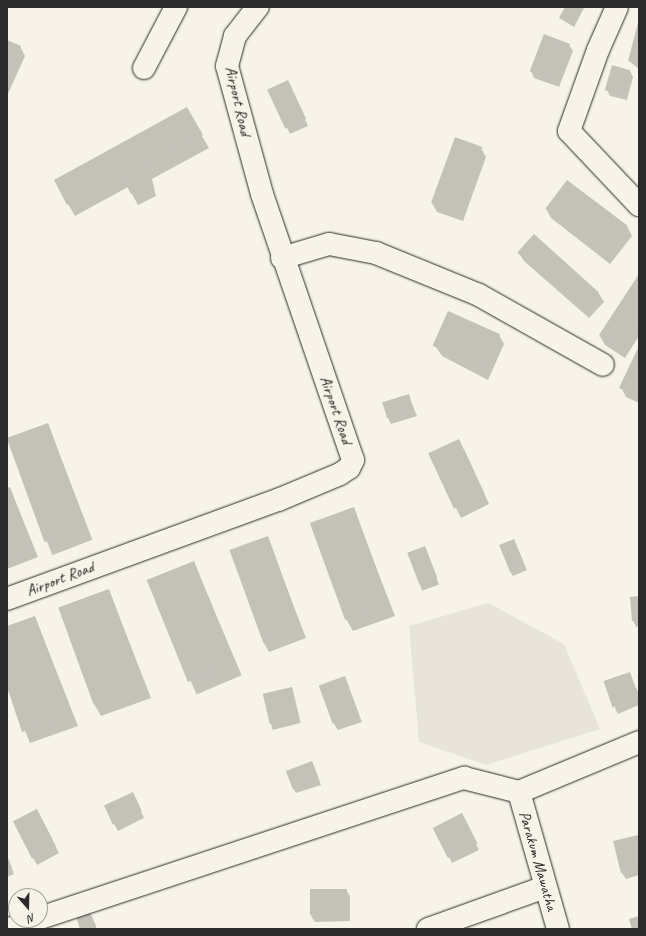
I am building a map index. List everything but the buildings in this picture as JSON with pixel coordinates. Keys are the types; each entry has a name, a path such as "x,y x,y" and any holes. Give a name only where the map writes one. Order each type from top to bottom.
{"street":[{"path":"144,68 176,7"},
{"name":"Airport Road","path":"7,599 278,500 349,468 353,460 282,258 227,66 235,36 258,7"},
{"path":"618,7 598,50 569,131 639,205"},
{"path":"282,258 329,244 376,253 479,295 603,364"},
{"path":"48,915 464,778 519,792 639,742"},
{"name":"Parakum Mawatha","path":"519,792 544,887 558,929"},
{"path":"428,929 544,887"}],"shaded area":[{"path":"488,603 564,644 600,729 486,765 419,742 409,626"}]}
